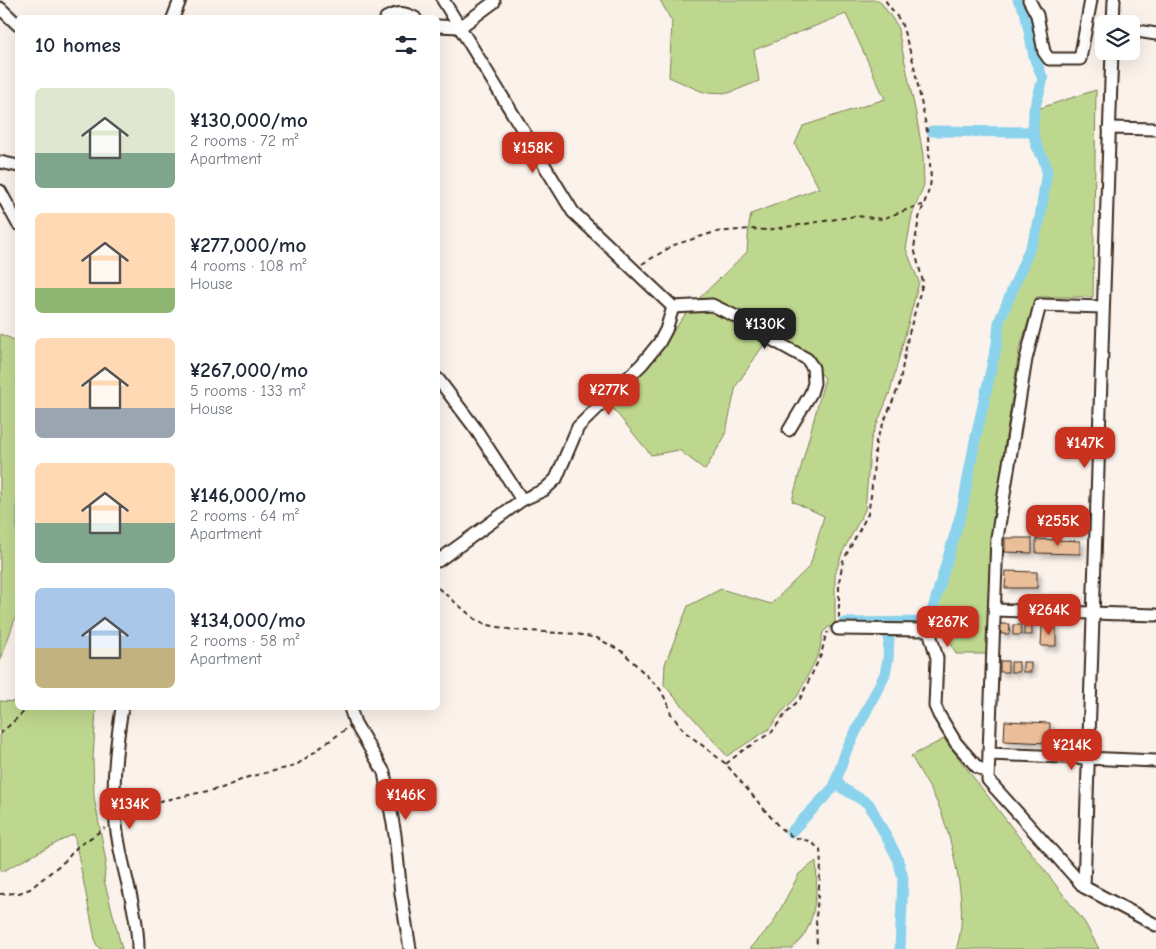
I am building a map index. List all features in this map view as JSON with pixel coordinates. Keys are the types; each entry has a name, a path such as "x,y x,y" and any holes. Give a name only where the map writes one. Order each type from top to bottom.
{"street":[{"path":"174,15 180,0"},
{"path":"443,0 573,212 674,307 712,305 738,317 762,334 808,359 813,368 814,383 811,393 789,430"},
{"path":"1029,0 1036,14 1044,52 1049,58 1080,59 1092,0"},
{"path":"1113,15 1114,0"},
{"path":"440,26 459,27 494,2"},
{"path":"0,8 15,22"},
{"path":"391,15 404,12 410,15"},
{"path":"1140,31 1156,34"},
{"path":"1084,886 1112,60"},
{"path":"1109,128 1156,129"},
{"path":"0,162 15,165"},
{"path":"0,191 15,218"},
{"path":"1102,307 1040,305 1026,359 997,538 996,610 988,780 1084,886 1156,924"},
{"path":"440,560 522,500 544,490 556,479 578,427 648,357 666,330 674,307"},
{"path":"440,382 475,428 522,500"},
{"path":"996,610 1156,615"},
{"path":"838,629 929,630 937,658 935,706 956,743 977,767 988,772"},
{"path":"122,710 114,767 116,820 118,842 134,916 138,949"},
{"path":"351,710 355,723 384,772 410,949"},
{"path":"990,754 1156,761"}],"path":[{"path":"726,764 742,751 772,732 785,714 800,699 821,655 826,634 831,630 838,629 839,582 843,560 868,514 876,441 898,386 908,337 923,282 914,248 922,205 930,187 931,179 928,136 913,61 901,22 885,0"},
{"path":"633,269 674,245 716,232 767,230 856,216 882,219 922,205"},
{"path":"440,590 475,619 488,625 513,630 576,634 597,638 623,652 660,689 671,714 684,731 726,764 780,828 793,836 809,841 820,850 821,866 816,917 817,949"},
{"path":"0,734 26,710"},
{"path":"0,894 19,893 30,888 66,860 77,847 116,820 150,802 222,788 248,777 295,766 355,723"}],"green space":[{"path":"660,0 879,0 897,25 923,155 924,185 912,215 906,249 919,282 890,392 871,439 865,510 842,553 835,575 835,626 829,627 823,632 819,653 797,697 781,713 769,729 727,756 664,685 665,664 688,606 721,589 771,604 810,566 824,516 792,501 825,378 813,366 769,337 736,386 725,436 705,470 679,450 651,455 610,405 647,368 692,305 747,252 751,214 819,188 795,144 803,126 885,99 846,14 754,50 759,81 729,93 703,92 669,77 672,22"},
{"path":"1096,90 1093,297 1036,297 1019,351 991,537 987,654 956,654 944,629 932,624 965,511 977,439 1000,344 1005,311 1039,234 1044,217 1051,170 1039,145 1036,130 1037,109"},
{"path":"0,334 15,340 15,619 0,662"},
{"path":"0,701 15,702 15,710 96,710 93,759 94,797 106,861 104,880 122,949 100,949 96,944 74,834 0,871"},
{"path":"944,739 1085,923 1099,949 956,949 960,934 961,900 955,863 942,814 932,792 911,756"},
{"path":"816,861 815,901 807,930 802,938 791,949 750,949 773,923 799,874"}],"building":[{"path":"1005,538 1032,538 1032,553 1005,552"},
{"path":"1036,539 1080,541 1080,554 1036,553"},
{"path":"1006,571 1037,572 1037,588 1005,588"},
{"path":"1001,624 1010,624 1009,634 1001,634"},
{"path":"1024,624 1032,624 1032,635 1024,635"},
{"path":"1013,625 1021,625 1021,635 1013,635"},
{"path":"1042,625 1056,625 1056,646 1041,646"},
{"path":"1000,661 1008,661 1008,672 1000,672"},
{"path":"1011,662 1019,662 1019,672 1011,672"},
{"path":"1023,662 1031,662 1031,672 1023,672"},
{"path":"1005,721 1050,723 1049,743 1004,741"}],"waterway":[{"path":"844,623 929,622 962,510 997,343 999,322 1035,236 1040,218 1047,171 1033,132 1034,110 1043,79 1034,57 1025,11 1018,0"},
{"path":"932,131 1033,132"},
{"path":"791,832 834,787 846,751 885,674 889,637"},
{"path":"836,779 842,788 869,804 897,857 903,878 900,949"}]}
